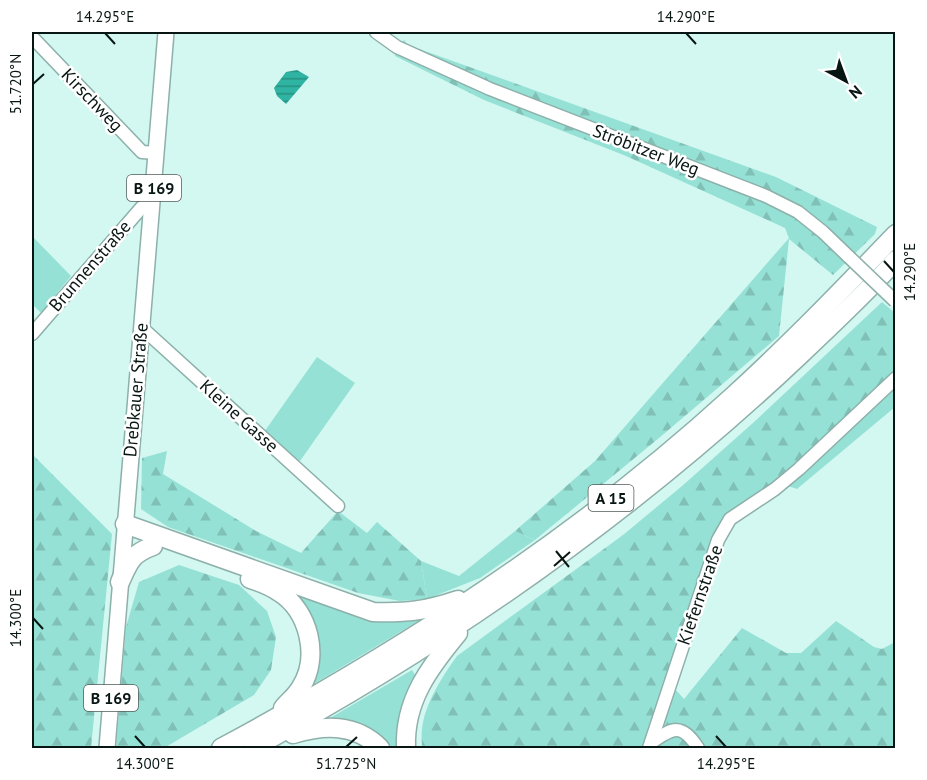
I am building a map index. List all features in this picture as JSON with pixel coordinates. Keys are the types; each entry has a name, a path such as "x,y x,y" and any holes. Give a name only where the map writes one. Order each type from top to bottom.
{"highway":[{"name":"A 15","path":"221,748 372,662 485,590 604,503 730,398 815,319 896,234"},
{"name":"A 15","path":"259,745 397,666 553,561 741,411 867,291 896,260"},
{"path":"124,530 373,612 404,613 429,610 485,590"},
{"path":"124,530 153,546 258,582 281,593 294,606 309,635 311,654 302,687 272,721"},
{"path":"120,582 131,558 140,550 153,546"},
{"path":"406,748 410,712 421,682 468,620"},
{"path":"259,745 309,729 327,726 347,729 363,735 380,748"}],"main road":[{"name":"Drebkauer Straße","path":"107,748 166,32"}],"street":[{"name":"Ströbitzer Weg","path":"376,32 397,47 490,88 766,196 798,212 823,232 895,302"},
{"name":"Kirschweg","path":"32,37 142,152 157,153"},
{"name":"Brunnenstraße","path":"32,334 142,207 152,206"},
{"name":"Kleine Gasse","path":"141,327 338,506"},
{"name":"Kiefernstraße","path":"650,746 717,540 730,519 799,470 896,378"},
{"name":"Kiefernstraße","path":"650,746 667,731 676,729 686,732 698,748"}],"green space":[{"path":"404,40 408,45 776,177 877,227 875,234 833,275 789,239 779,336 535,540 515,531 595,461 789,238 785,228 626,156 484,100 395,56"},
{"path":"32,236 71,276 41,313 32,304"},
{"path":"882,302 895,313 895,374 798,468 728,517 667,680 684,699 742,628 786,653 801,653 836,621 874,647 882,649 895,642 895,748 422,748 424,719 430,700 457,656 623,535 682,486"},
{"path":"317,357 355,383 300,461 262,435"},
{"path":"895,381 895,407 797,489 785,485"},
{"path":"167,451 163,474 256,531 301,553 338,511 367,533 377,522 421,561 427,599 400,601 358,593 168,527 141,509 142,458"},
{"path":"32,454 112,534 91,748 32,748"},
{"path":"515,531 535,540 480,578 427,599 421,561 459,576"},
{"path":"179,565 239,585 267,611 276,637 271,670 254,695 164,748 116,748 126,627 139,582"},
{"path":"296,593 380,620 420,620 307,688 310,616"},
{"path":"412,670 417,678 399,748 386,748 364,728 330,718"}],"shaded area":[{"path":"297,70 309,77 286,104 277,96 274,88 286,72"}]}
